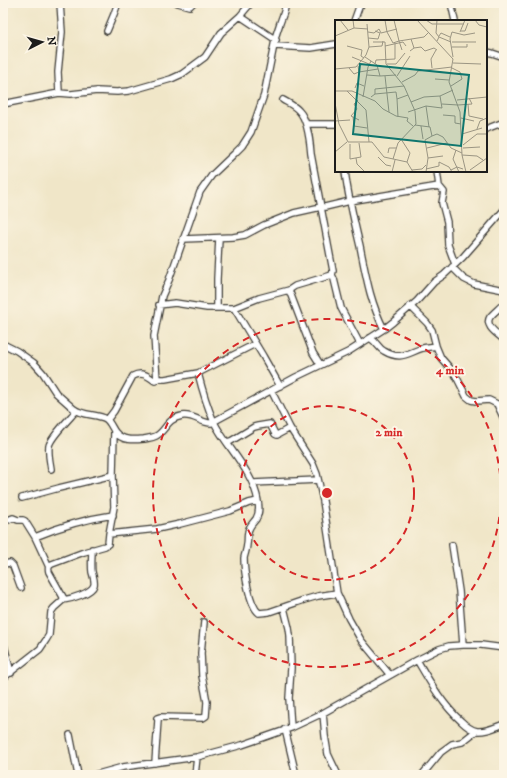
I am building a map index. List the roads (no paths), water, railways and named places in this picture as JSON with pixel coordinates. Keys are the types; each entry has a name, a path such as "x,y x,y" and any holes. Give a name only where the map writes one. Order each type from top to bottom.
{"street":[{"path":"59,93 58,72 62,32 60,3"},
{"path":"107,31 118,3"},
{"path":"178,3 186,6 190,6 193,3"},
{"path":"158,379 154,336 162,296 200,192 212,175 242,146 251,132 264,95 275,43 286,3"},
{"path":"354,20 359,7 363,3"},
{"path":"451,3 455,20"},
{"path":"3,104 59,93 72,94 97,91 129,91 170,79 182,74 202,60 208,54 221,33 240,16 248,4"},
{"path":"240,16 275,43 312,48 335,44"},
{"path":"487,52 504,57"},
{"path":"283,100 300,112 306,124 333,271 332,275 341,308 360,344"},
{"path":"487,129 504,122"},
{"path":"306,124 335,124"},
{"path":"344,172 370,295 384,329"},
{"path":"437,172 439,186 444,192 442,203 447,222 448,245 454,266 464,279 474,284 504,290"},
{"path":"183,238 245,236 264,225 294,213 350,201 439,186"},
{"path":"4,345 17,351 34,363 44,373 56,393 76,411 104,418 114,431 122,438 129,440 151,438 159,434 174,418 182,416 193,416 209,423 214,422 320,364 342,355 384,329 422,296 434,282 444,275 470,251 504,210"},
{"path":"217,308 219,238"},
{"path":"160,305 175,303 207,308 234,308 259,298 289,290 295,286 332,275"},
{"path":"289,290 313,353 320,364"},
{"path":"504,303 490,316 489,320 490,327 504,340"},
{"path":"410,306 432,330 441,358 454,374 469,398 476,401 489,400 497,404 504,403"},
{"path":"234,308 280,386"},
{"path":"370,338 375,341 381,349 397,356 402,356 423,348 436,346"},
{"path":"107,420 114,412 134,376 142,374 155,381 158,379 165,379 198,372 255,344"},
{"path":"198,372 214,422 252,482 258,501 258,514 249,528 245,553 245,566 249,591 256,612 269,612 304,600 337,593"},
{"path":"271,390 290,428 312,464 318,480 323,501 337,593 361,640 390,675"},
{"path":"497,404 504,419"},
{"path":"51,469 49,444 76,411"},
{"path":"227,442 258,426 270,424 277,435 290,428"},
{"path":"49,567 52,564 107,546 109,542 114,507 114,431"},
{"path":"22,498 113,476"},
{"path":"252,482 318,480"},
{"path":"109,534 157,529 180,524 258,501"},
{"path":"35,537 68,525 113,515"},
{"path":"3,522 13,518 24,520 35,537 49,567 49,572 63,597 63,600"},
{"path":"452,544 459,591 463,645"},
{"path":"3,678 40,649 49,635 51,612 54,608 63,600 91,590 94,583 92,572 92,550"},
{"path":"3,564 10,563 13,566 21,588"},
{"path":"284,608 290,636 291,668 288,728 296,775"},
{"path":"155,763 157,718 203,718 206,716 207,702 202,676 201,653 204,622"},
{"path":"3,640 10,673"},
{"path":"94,775 123,767 197,757 242,745 323,713 417,660 449,646 481,645 504,648"},
{"path":"417,660 435,690 449,709 467,726 476,731"},
{"path":"323,713 328,754 338,775"},
{"path":"422,775 441,752 452,744 462,742 476,731 486,730 504,724"},
{"path":"70,735 78,775"},
{"path":"195,775 197,757"}]}
